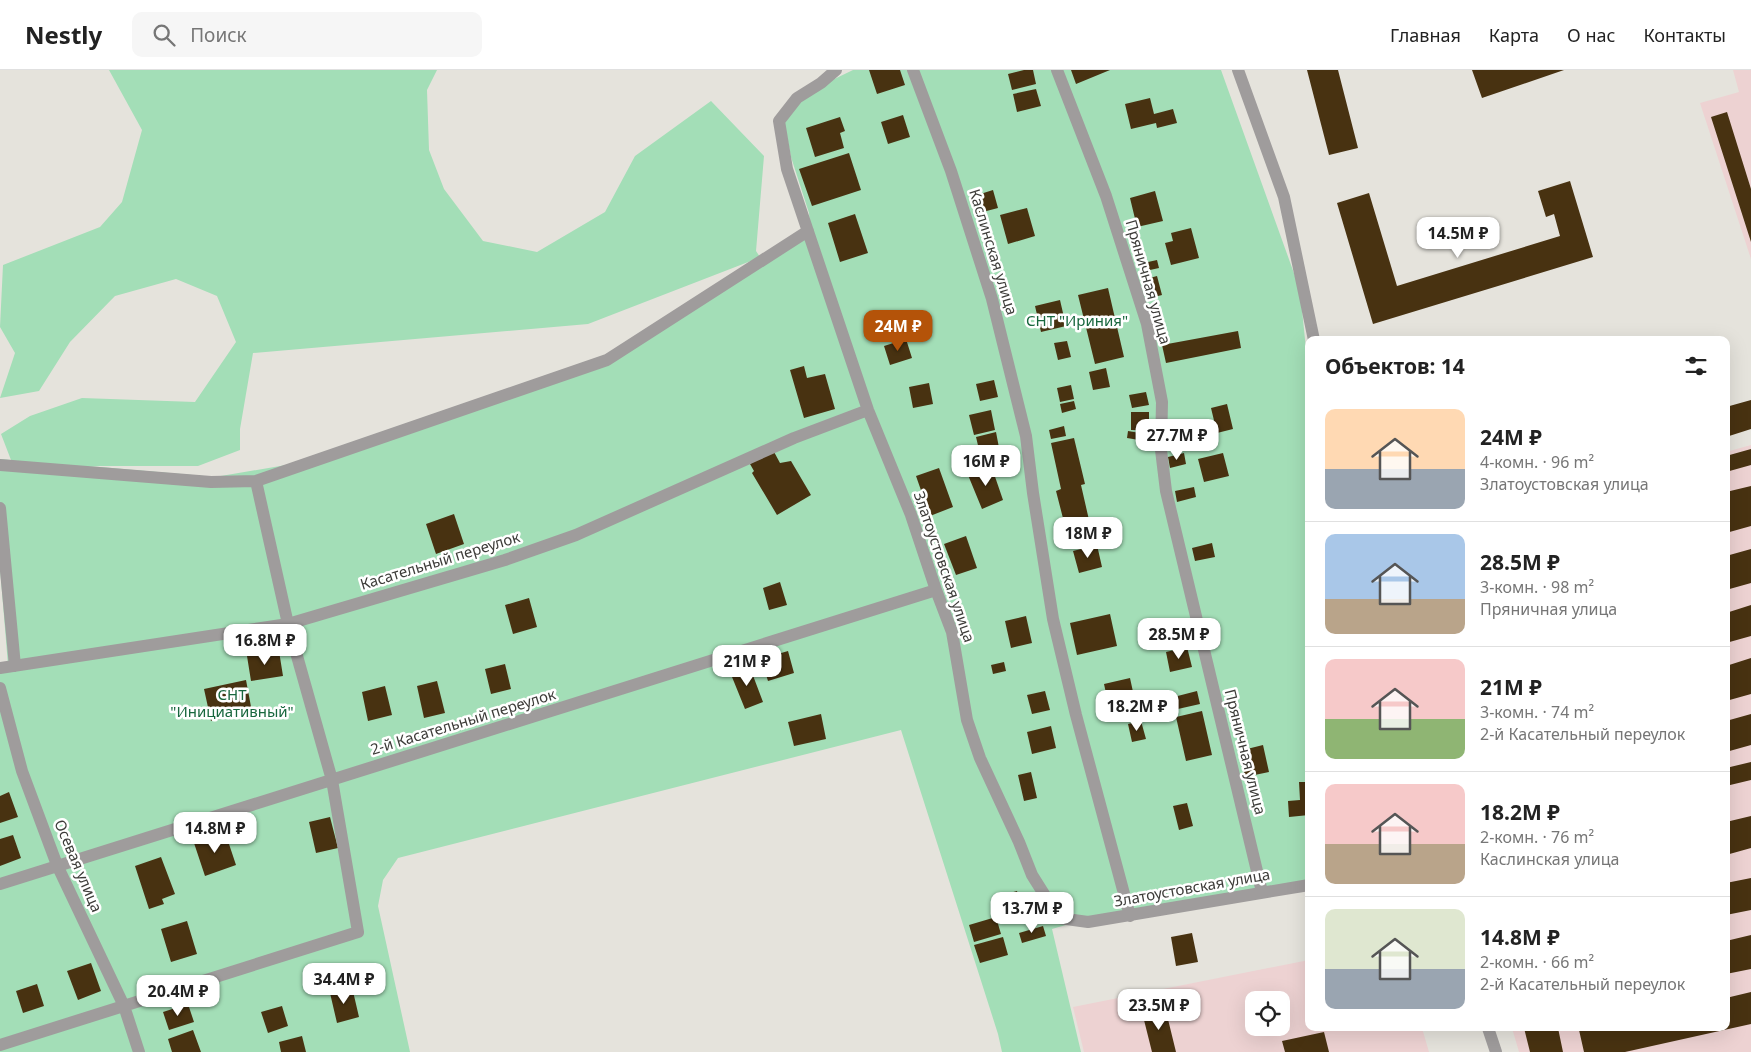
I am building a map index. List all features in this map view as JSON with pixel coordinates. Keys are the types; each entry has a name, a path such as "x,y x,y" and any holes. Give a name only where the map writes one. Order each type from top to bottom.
{"street":[{"name":"Златоустовская улица","path":"836,70 821,83 797,98 780,122 788,169 868,410 911,515 952,632 967,720 983,765 1019,842 1032,875 1059,918 1088,922 1305,886"},
{"name":"Каслинская улица","path":"913,70 951,171 992,299 1026,436 1053,619 1076,715 1130,916"},
{"name":"Пряничная улица","path":"1057,70 1106,196 1147,324 1162,402 1162,450 1166,491 1262,892"},
{"path":"1238,70 1284,197 1313,336"},
{"path":"0,465 211,482 256,481 607,360 808,232"},
{"name":"Касательный переулок","path":"0,668 288,624 505,560 576,535 794,438 868,410"},
{"path":"0,1045 358,932 332,780 288,624 256,481"},
{"path":"0,508 15,666"},
{"name":"2-й Касательный переулок","path":"0,884 936,590"},
{"name":"Осевая улица","path":"0,688 22,771 58,865 124,1006 139,1052"},
{"path":"1489,1031 1496,1052"}],"shaded area":[{"path":"1733,70 1751,70 1751,259 1700,103 1739,92"},
{"path":"1751,445 1751,1052 1519,1052 1513,1031 1730,1031 1730,451"},
{"path":"1305,961 1305,1031 1423,1031 1429,1052 1084,1052 1073,1007"}],"green space":[{"path":"109,70 437,70 427,90 429,150 444,189 483,241 537,252 605,212 635,156 711,101 764,156 756,251 760,257 810,225 809,213 791,157 784,121 793,99 853,70 1221,70 1300,290 1305,339 1305,887 1083,920 1052,929 1081,1052 1002,1052 998,1034 901,730 398,858 383,880 378,906 410,1052 0,1052 0,667 8,665 0,568 0,459 11,460 1,434 30,416 82,398 195,402 236,342 217,296 176,279 115,296 70,342 39,391 0,398 15,353 0,327 3,265 100,227 122,202 142,130","holes":["756,259 605,355 286,465 215,477 89,466 198,466 240,450 240,429 253,353 588,324"]}],"building":[{"path":"869,70 900,70 905,85 877,94"},
{"path":"1033,70 1036,84 1012,90 1008,74"},
{"path":"1071,70 1110,70 1076,84"},
{"path":"1307,70 1338,70 1358,148 1329,155"},
{"path":"1472,70 1564,70 1482,98"},
{"path":"1036,89 1041,106 1017,112 1013,94"},
{"path":"1150,98 1154,114 1173,109 1177,123 1157,128 1156,123 1131,129 1125,104"},
{"path":"1727,112 1751,189 1751,242 1711,117"},
{"path":"903,115 910,137 888,144 881,122"},
{"path":"840,117 845,131 840,133 844,148 815,157 806,128"},
{"path":"849,153 861,190 812,206 799,169"},
{"path":"1570,181 1593,257 1373,324 1337,203 1369,193 1397,286 1560,236 1554,214 1546,217 1538,191"},
{"path":"993,190 998,208 979,213 974,196"},
{"path":"1155,191 1163,221 1137,227 1130,198"},
{"path":"1027,208 1035,236 1008,244 1000,215"},
{"path":"855,214 868,253 840,262 828,223"},
{"path":"1191,228 1199,258 1171,265 1165,243 1173,241 1171,233"},
{"path":"1157,260 1159,268 1141,272 1139,264"},
{"path":"1157,276 1162,295 1150,298 1146,279"},
{"path":"1108,288 1124,357 1095,364 1078,295"},
{"path":"1060,300 1066,326 1041,332 1035,306"},
{"path":"1238,331 1241,348 1166,363 1162,345"},
{"path":"906,339 912,358 890,365 884,346"},
{"path":"1067,341 1071,357 1058,360 1054,343"},
{"path":"804,366 807,378 825,374 835,409 804,418 790,370"},
{"path":"1106,368 1110,387 1093,390 1089,372"},
{"path":"994,380 998,397 980,401 976,384"},
{"path":"929,383 933,404 913,408 909,387"},
{"path":"1071,385 1074,399 1060,402 1057,388"},
{"path":"1146,392 1149,405 1132,408 1129,395"},
{"path":"1751,400 1751,429 1730,436 1730,406"},
{"path":"1074,401 1076,409 1062,413 1060,404"},
{"path":"1227,404 1233,429 1217,433 1211,408"},
{"path":"991,410 995,430 974,435 969,415"},
{"path":"1131,412 1149,412 1149,430 1131,430"},
{"path":"1064,426 1066,436 1051,439 1049,430"},
{"path":"1128,431 1140,433 1139,440 1127,438"},
{"path":"996,432 1000,453 981,458 976,437"},
{"path":"1074,438 1085,484 1081,485 1089,520 1065,526 1056,491 1061,489 1051,443"},
{"path":"1751,449 1751,465 1730,471 1730,455"},
{"path":"773,450 780,463 791,461 811,495 777,515 752,473 754,471 750,464"},
{"path":"1184,453 1186,464 1170,468 1168,457"},
{"path":"1223,453 1229,476 1204,482 1198,459"},
{"path":"991,465 1003,500 982,509 968,475"},
{"path":"939,468 953,507 930,516 916,476"},
{"path":"1751,486 1751,526 1730,532 1730,491"},
{"path":"1194,487 1196,497 1177,502 1175,491"},
{"path":"454,514 464,544 436,554 426,524"},
{"path":"966,536 977,568 956,575 944,544"},
{"path":"1212,543 1215,557 1195,561 1192,548"},
{"path":"1097,545 1102,567 1079,573 1073,551"},
{"path":"1751,549 1751,583 1730,589 1730,555"},
{"path":"780,582 787,605 769,610 763,588"},
{"path":"529,598 537,627 513,634 505,605"},
{"path":"1751,605 1751,636 1730,642 1730,612"},
{"path":"1110,614 1117,646 1077,655 1070,623"},
{"path":"1026,616 1032,643 1011,648 1005,621"},
{"path":"1187,647 1192,667 1170,672 1166,652"},
{"path":"279,651 283,676 251,681 247,656"},
{"path":"788,651 794,673 768,681 761,659"},
{"path":"1751,658 1751,694 1730,700 1730,665"},
{"path":"1004,662 1006,671 993,674 991,665"},
{"path":"505,664 511,689 491,694 485,669"},
{"path":"749,665 763,702 745,709 730,672"},
{"path":"1130,678 1135,701 1109,707 1104,684"},
{"path":"246,680 252,712 211,721 204,689"},
{"path":"437,681 445,713 424,718 417,686"},
{"path":"385,686 392,715 368,721 362,692"},
{"path":"1045,691 1050,710 1032,714 1027,695"},
{"path":"1197,691 1200,704 1169,711 1166,699"},
{"path":"1202,711 1212,755 1186,761 1176,717"},
{"path":"821,714 826,739 794,746 788,722"},
{"path":"1751,714 1751,745 1730,751 1730,720"},
{"path":"1141,721 1146,739 1132,742 1128,724"},
{"path":"1051,726 1056,748 1032,754 1027,732"},
{"path":"1263,745 1269,772 1245,777 1239,751"},
{"path":"1751,762 1751,780 1730,785 1730,767"},
{"path":"1031,772 1037,798 1024,801 1018,775"},
{"path":"1299,782 1305,782 1305,815 1289,817 1288,801 1300,800"},
{"path":"9,792 18,817 0,823 0,796"},
{"path":"1187,803 1193,826 1179,830 1173,806"},
{"path":"1751,816 1751,848 1730,854 1730,821"},
{"path":"330,817 338,848 316,853 309,822"},
{"path":"225,832 236,865 205,876 194,843"},
{"path":"13,835 21,858 0,866 0,839"},
{"path":"161,857 175,894 162,899 164,904 149,909 135,866"},
{"path":"1751,878 1751,910 1730,914 1730,882"},
{"path":"1017,891 1022,907 997,914 992,898"},
{"path":"996,917 1001,934 974,942 969,925"},
{"path":"187,921 197,954 171,962 161,929"},
{"path":"1043,926 1046,936 1022,943 1019,933"},
{"path":"1192,933 1198,962 1176,966 1171,937"},
{"path":"1751,935 1751,969 1730,973 1730,940"},
{"path":"1003,937 1008,955 980,963 974,945"},
{"path":"91,963 101,991 78,1000 67,971"},
{"path":"37,984 44,1006 23,1013 16,991"},
{"path":"352,987 359,1017 337,1023 330,993"},
{"path":"1751,992 1751,1024 1730,1029 1730,997"},
{"path":"188,1004 194,1022 169,1030 163,1012"},
{"path":"282,1006 288,1026 268,1033 261,1012"},
{"path":"1165,1007 1176,1052 1152,1052 1142,1012"},
{"path":"193,1030 201,1052 172,1052 168,1039"},
{"path":"1525,1031 1559,1031 1563,1052 1530,1052"},
{"path":"1579,1031 1720,1031 1625,1052 1584,1052"},
{"path":"1324,1032 1329,1052 1285,1052 1282,1041"},
{"path":"302,1036 306,1052 281,1052 279,1042"}],"park label":[{"name":"СНТ \"Ириния\"","path":"1077,321"},
{"name":"СНТ \"Инициативный\"","path":"232,704"}]}
